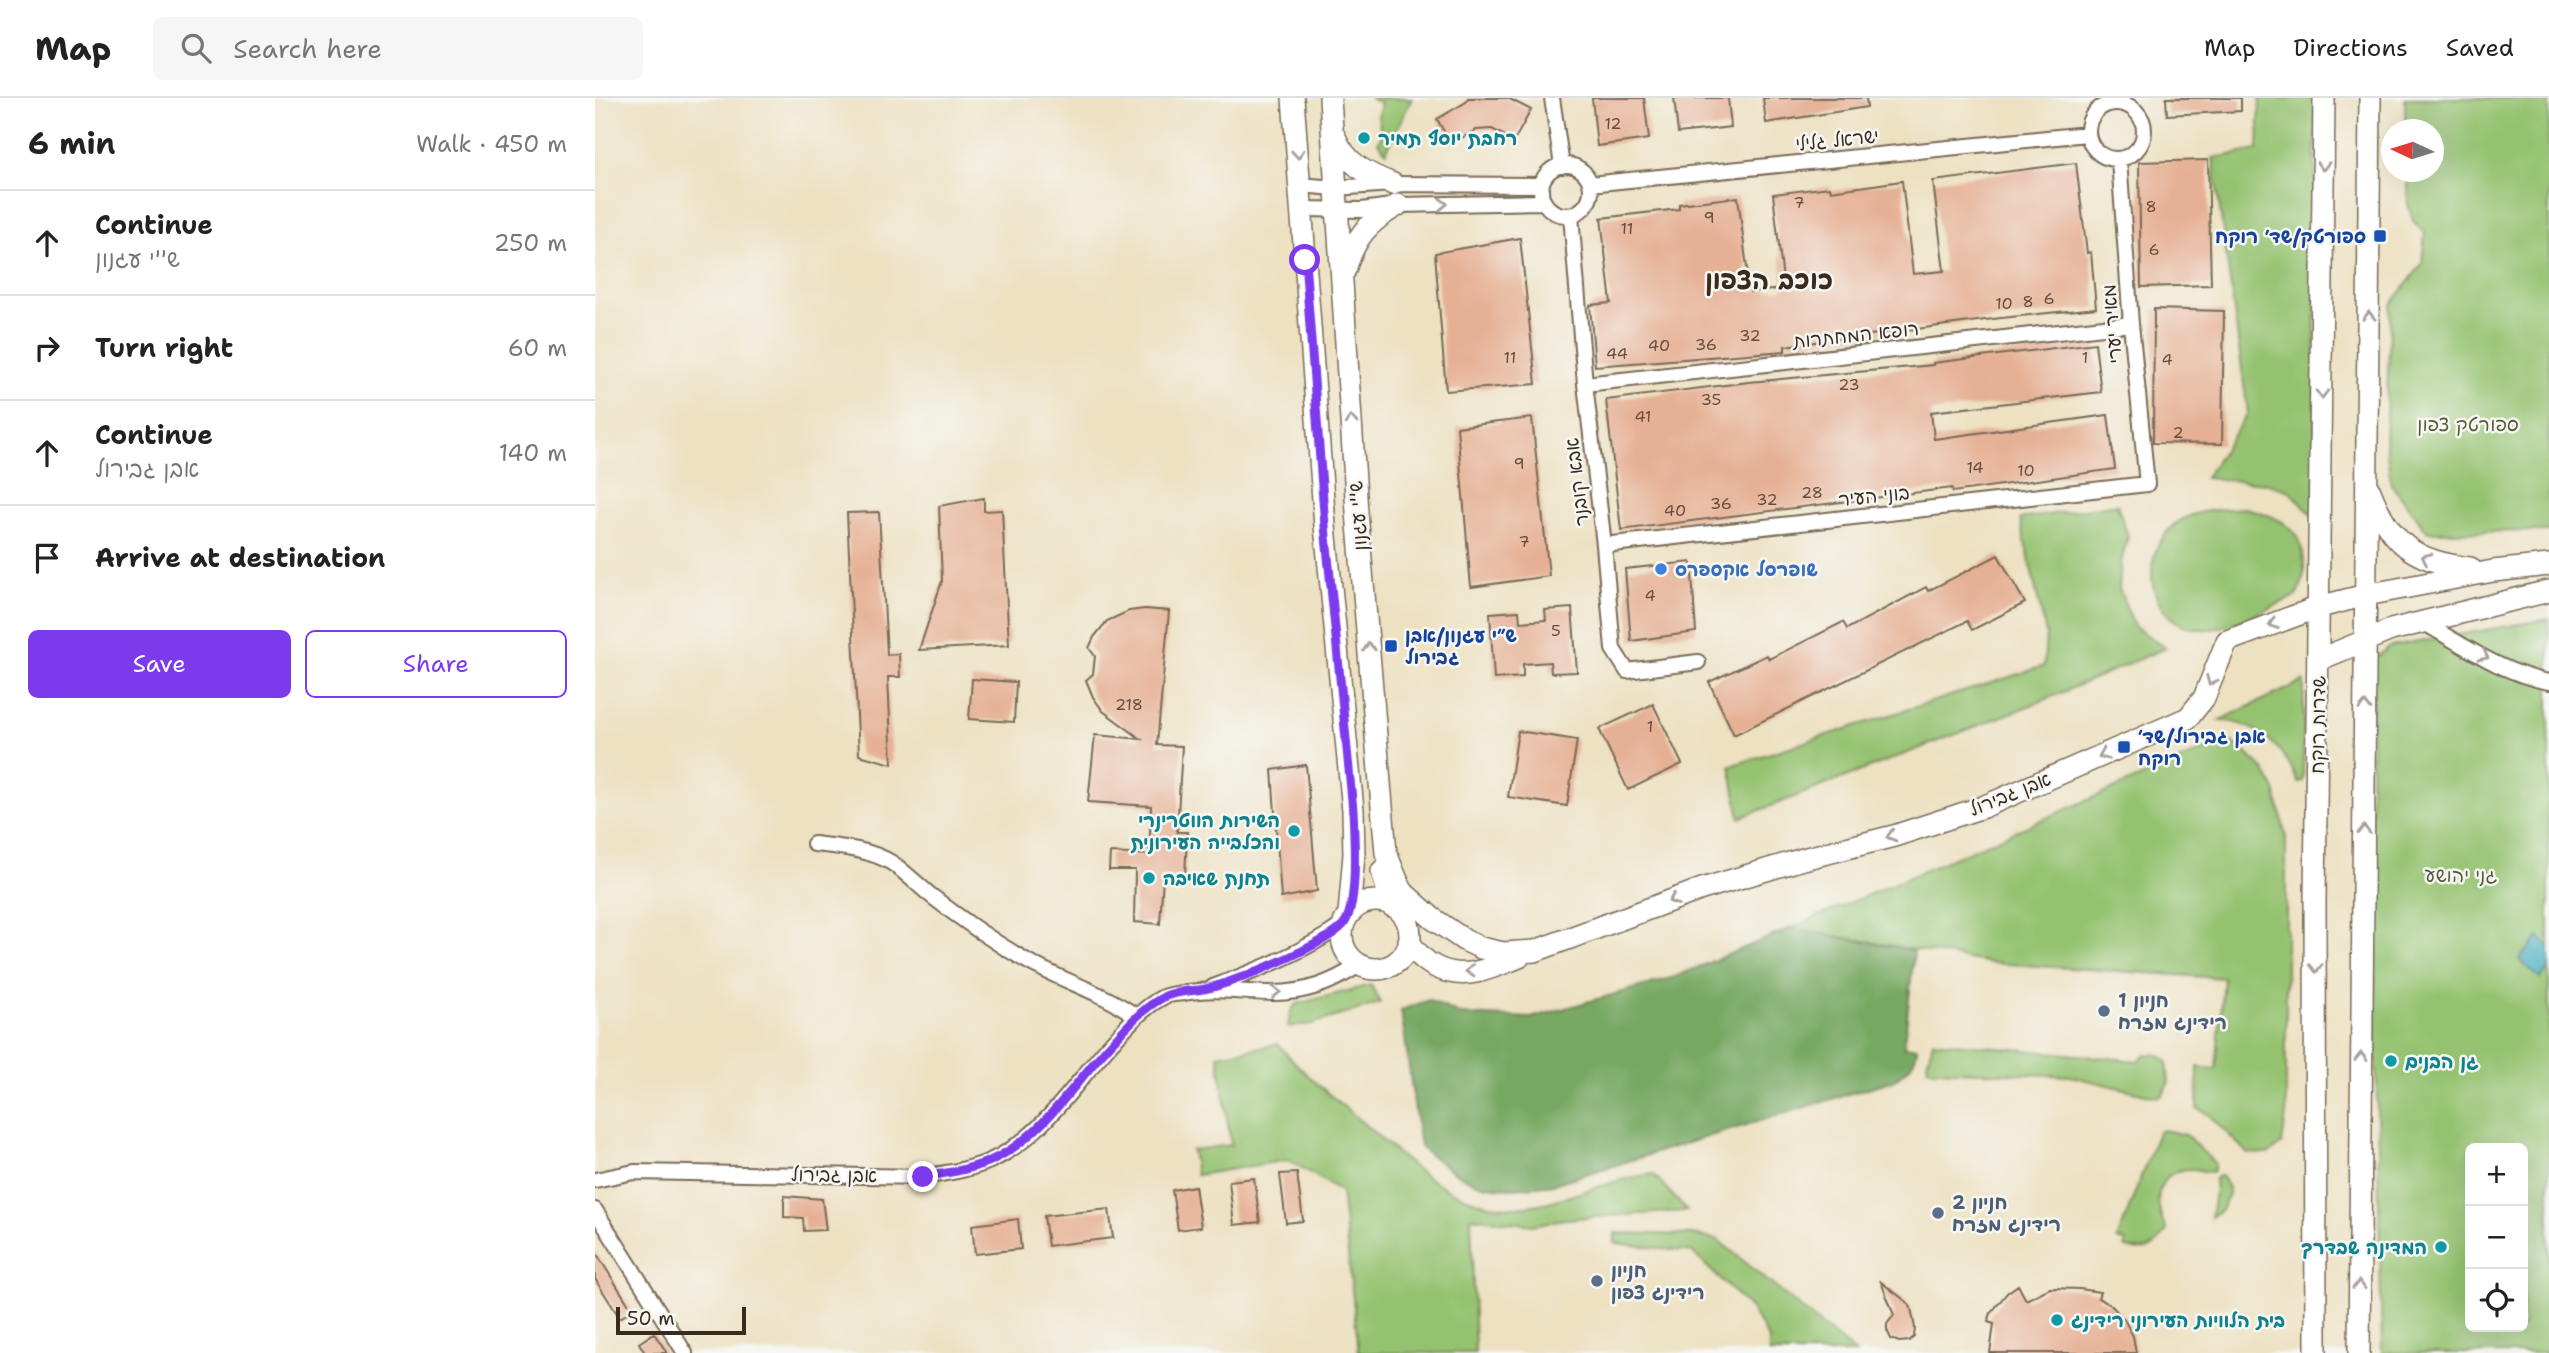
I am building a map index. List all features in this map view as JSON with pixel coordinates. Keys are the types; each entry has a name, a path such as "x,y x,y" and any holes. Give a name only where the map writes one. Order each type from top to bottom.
{"main road":[{"name":"ש''י עגנון","path":"1293,98 1325,526 1353,810 1354,854 1347,919"},
{"name":"ש''י עגנון","path":"1330,98 1357,512 1386,853 1399,886 1432,918"},
{"name":"שדרות רוקח","path":"2316,1353 2315,900 2324,98"},
{"path":"2359,1353 2370,98"},
{"path":"1332,129 1339,146 1352,163 1393,184"},
{"path":"1342,279 1353,247 1362,232 1376,217 1398,205"},
{"path":"2367,483 2389,528 2410,550 2442,565 2493,570"},
{"name":"אבן גבירול","path":"1432,918 1481,948 1503,953 1535,951 1702,889 1894,836 1983,807 2153,734 2188,718 2196,708 2209,687 2227,641 2319,607 2366,595 2493,570 2549,565"},
{"path":"2318,660 2391,630 2549,591"},
{"path":"1372,681 1379,856 1383,880 1392,906 1406,920 1409,941 1420,958 1439,969 1453,972 1477,972 1535,951"},
{"path":"1392,906 1374,901 1356,908 1347,919 1342,940 1347,954 1368,969 1388,967 1401,958 1409,941"}],"street":[{"path":"1552,98 1562,166"},
{"path":"2117,100 2134,109 2141,117 2144,135 2136,152 2119,160 2101,156 2089,143 2087,134 2092,115 2117,100"},
{"name":"ישראל גלילי","path":"1590,184 2087,134"},
{"name":"מאיר יערי","path":"2119,160 2131,324 2147,484"},
{"path":"1562,166 1574,166 1590,184 1589,200 1579,212 1571,215 1556,213 1544,202 1542,185 1550,171 1562,166"},
{"path":"1300,186 1335,188 1393,184 1542,185"},
{"path":"1302,209 1362,210 1398,205 1544,202"},
{"name":"אבא קובנר","path":"1571,215 1585,384 1613,649 1627,671 1698,662"},
{"name":"רופא המחתרות","path":"1585,384 2131,324"},
{"name":"בוני העיר","path":"1604,545 2147,484"},
{"path":"2424,623 2522,675 2549,682"},
{"path":"814,844 871,854 892,863 931,896 1023,959 1117,1003 1136,1016"},
{"path":"1208,989 1320,941 1347,919"},
{"name":"אבן גבירול","path":"595,1181 634,1172 923,1177 958,1171 990,1161 1028,1136 1045,1121 1136,1016 1165,996 1208,989 1293,992 1317,986 1359,965"},
{"path":"595,1210 685,1353"}],"green space":[{"path":"1370,98 1412,98 1386,152 1378,142 1382,135 1378,117 1381,103"},
{"path":"2260,98 2315,98 2315,518 2289,490 2266,483 2205,478 2248,413 2213,158 2258,150"},
{"name":"ספורטק צפון","path":"2405,98 2549,98 2549,531 2428,532 2391,484 2385,440 2391,305 2422,264 2425,233 2418,227 2411,213 2407,182 2444,182 2444,119 2405,119"},
{"path":"2117,504 2128,536 2121,563 2119,589 2134,626 2165,648 2049,698 1740,818 1730,766 2044,666 2046,634 2020,519"},
{"path":"2245,508 2277,519 2299,540 2304,573 2296,596 2221,627 2196,629 2176,621 2161,607 2154,588 2152,566 2158,546 2171,528 2192,515 2211,510"},
{"name":"גני יהושע","path":"2549,619 2549,1353 2382,1353 2371,801 2372,670 2377,657 2390,647"},
{"path":"2304,681 2303,781 2298,782 2285,758 2268,739 2247,726 2220,720"},
{"path":"2227,740 2241,748 2264,770 2275,789 2286,837 2286,1115 2282,1144 2268,1154 2247,1153 2208,1114 2197,1108 2198,1067 2216,1069 2224,978 1991,963 1791,928"},
{"path":"1791,928 1914,951 1904,1047 1917,1047 1910,1066 1894,1080 1553,1184 1512,1188 1481,1184 1453,1171 1420,1147 1401,1010 1429,1000 1461,1015 1531,1018 1675,977"},
{"path":"1371,985 1380,1003 1312,1024 1288,1027 1290,1013 1296,1004"},
{"path":"1933,1041 2138,1061 2146,1054 2159,1055 2167,1061 2169,1082 2163,1095 2158,1097 2070,1076 1934,1070 1928,1068 1927,1063"},
{"path":"1278,1044 1308,1076 1404,1159 1436,1183 1463,1196 1497,1206 1532,1205 1653,1174 1687,1211 1564,1219 1533,1225 1471,1217 1475,1353 1359,1353 1341,1191 1288,1160 1196,1175 1192,1150 1231,1145 1218,1055"},
{"path":"2164,1130 2186,1135 2214,1163 2214,1171 2193,1169 2170,1175 2164,1181 2158,1199 2159,1210 2167,1230 2150,1248 2132,1250 2125,1247 2126,1241 2117,1240 2158,1132"},
{"path":"2221,1176 2229,1189 2229,1195 2221,1210 2211,1217 2214,1180"},
{"path":"1615,1233 1692,1235 1718,1240 1855,1353 1769,1353 1769,1340 1751,1309 1692,1252 1615,1243"}],"water":[{"path":"2539,937 2549,946 2549,969 2540,979 2519,959"}],"building":[{"path":"1468,98 1508,98 1531,110 1514,141 1492,129 1476,130 1451,144 1437,119 1466,102"},
{"path":"1592,98 1644,98 1649,139 1597,146"},
{"path":"1674,98 1728,98 1731,127 1678,133"},
{"path":"1763,98 1866,98 1867,107 1766,123"},
{"path":"2166,98 2241,98 2241,111 2167,115"},
{"path":"2208,160 2211,285 2141,287 2139,162"},
{"path":"2076,163 2087,253 2091,252 2096,308 1785,346 1785,351 1595,366 1590,305 1611,303 1601,218 1679,209 1679,204 1738,197 1750,292 1784,289 1773,194 1830,187 1831,191 1902,181 1913,274 1944,271 1933,181"},
{"path":"1520,238 1536,384 1446,391 1435,253"},
{"path":"2154,309 2224,311 2222,444 2153,443"},
{"path":"2095,343 2101,392 1931,412 1934,439 2108,415 2115,469 1953,492 1952,488 1621,530 1606,400 1749,382 1933,365"},
{"path":"1532,418 1549,576 1471,587 1457,427"},
{"path":"984,498 984,511 1002,510 1009,645 919,650 942,581 939,506"},
{"path":"879,512 887,655 899,654 900,677 888,677 892,764 859,755 847,513"},
{"path":"1998,555 2025,603 1972,630 1967,621 1734,735 1709,682 1767,655 1769,659 1843,622 1847,629 1926,587 1928,591"},
{"path":"1691,562 1696,632 1631,641 1625,569"},
{"path":"1572,608 1577,672 1551,673 1550,662 1523,664 1523,677 1494,679 1490,613 1519,611 1520,622 1546,620 1545,610"},
{"path":"1129,611 1169,611 1157,745 1182,746 1177,832 1187,832 1185,879 1163,877 1160,924 1134,922 1135,870 1109,870 1110,853 1149,855 1151,806 1088,802 1095,735 1141,739 1103,711 1093,697 1086,680 1093,674 1095,656 1089,648 1107,621"},
{"path":"972,679 1016,682 1014,722 969,719"},
{"path":"1653,704 1682,764 1628,790 1599,729"},
{"path":"1518,731 1577,740 1567,806 1508,797"},
{"name":"השירות הווטרינרי והכלבייה העירונית","path":"1306,765 1317,891 1281,898 1272,770"},
{"path":"1297,1173 1303,1221 1286,1223 1280,1174"},
{"path":"1254,1178 1260,1222 1234,1225 1229,1181"},
{"path":"1195,1186 1201,1227 1178,1230 1172,1190"},
{"path":"784,1196 822,1199 826,1230 804,1231 803,1218 784,1217"},
{"path":"1109,1209 1113,1238 1048,1246 1044,1216"},
{"path":"1018,1219 1021,1249 975,1254 972,1225"},
{"path":"595,1251 632,1310 620,1318 595,1279"},
{"path":"1881,1282 1911,1308 1915,1328 1914,1337 1909,1341 1891,1339 1887,1324 1894,1315"},
{"name":"בית הלוויות העירוני רידינג","path":"2018,1285 2026,1300 2050,1288 2100,1292 2098,1298 2111,1305 2124,1319 2133,1336 2136,1353 1990,1353 1994,1324 1988,1322 1991,1313 2007,1293"},
{"path":"654,1333 667,1353 645,1353 639,1343"}],"place":[{"name":"רחבת יוסף תמיר","path":"1364,138"},
{"name":"ספורטק/שד׳ רוקח","path":"2380,236"},
{"name":"שופרסל אקספרס","path":"1661,569"},
{"name":"ש״י עגנון/אבן גבירול","path":"1391,646"},
{"name":"אבן גבירול/שד׳ רוקח","path":"2124,747"},
{"name":"השירות הווטרינרי והכלבייה העירונית","path":"1294,831"},
{"name":"תחנת שאיבה","path":"1149,878"},
{"name":"1 חניון רידינג מזרח","path":"2104,1011"},
{"name":"גן הבנים","path":"2391,1061"},
{"name":"2 חניון רידינג מזרח","path":"1938,1213"},
{"name":"המדינה שבדרך","path":"2441,1247"},
{"name":"חניון רידינג צפון","path":"1597,1281"},
{"name":"בית הלוויות העירוני רידינג","path":"2057,1320"}],"district":[{"name":"כוכב הצפון","path":"1769,279"}],"route":[{"path":"923,1177 958,1171 990,1161 1020,1143 1045,1121 1136,1016 1165,996 1208,989 1293,954 1320,941 1344,924 1349,914 1353,890 1353,810 1325,526 1305,260"}]}
